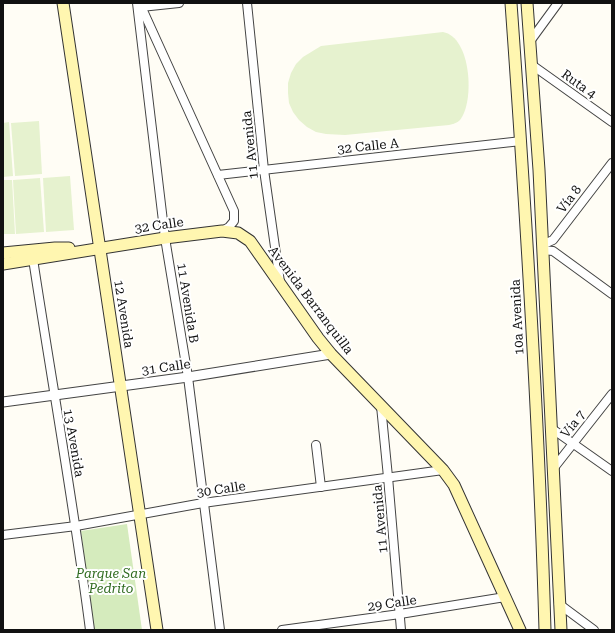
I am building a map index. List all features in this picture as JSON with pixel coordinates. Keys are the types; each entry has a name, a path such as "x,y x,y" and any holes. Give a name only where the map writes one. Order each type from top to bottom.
{"main road":[{"name":"12 Avenida","path":"64,3 157,630"},
{"name":"10a Avenida","path":"511,3 521,142 540,479 545,630"},
{"path":"527,3 542,243 560,630"},
{"path":"521,142 529,145 532,151 537,226 542,243"},
{"name":"32 Calle","path":"3,264 165,238 222,231"},
{"name":"Avenida Barranquilla","path":"222,231 238,233 250,240 318,338 443,470 454,485 520,630"},
{"name":"32 Calle","path":"3,252 55,248 100,248"},
{"path":"540,479 553,482"}],"street":[{"path":"179,3 139,4 234,211 234,221 229,227 222,231"},
{"name":"11 Avenida","path":"247,3 264,170 280,283"},
{"path":"530,40 558,3"},
{"name":"11 Avenida B","path":"139,4 165,238 188,377 220,630"},
{"name":"Ruta 4","path":"532,65 612,122"},
{"name":"32 Calle A","path":"218,175 521,142"},
{"name":"Vía 8","path":"542,243 553,240 612,163"},
{"path":"542,243 612,294"},
{"name":"13 Avenida","path":"33,259 76,526 90,630"},
{"name":"31 Calle","path":"3,402 121,387 332,354"},
{"name":"Vía 7","path":"553,469 612,394"},
{"name":"11 Avenida","path":"381,406 401,630"},
{"path":"551,428 612,471"},
{"path":"316,445 321,487"},
{"name":"30 Calle","path":"3,535 76,526 204,503 443,470"},
{"name":"29 Calle","path":"282,630 400,614 505,597"},
{"path":"559,604 594,630"}],"green space":[{"path":"443,32 452,36 460,45 465,57 468,71 468,99 465,111 460,120 456,123 449,125 345,135 326,134 316,132 307,127 293,112 289,103 288,93 288,83 291,73 296,64 303,57 321,46"},
{"path":"39,121 42,174 15,176 11,123"},
{"path":"9,122 13,176 3,177 3,123"},
{"path":"70,176 74,230 46,232 43,178"},
{"path":"40,178 44,232 16,234 13,180"},
{"path":"3,180 12,180 15,234 3,234"},
{"name":"Parque San Pedrito","path":"127,524 142,630 94,630 81,531"}]}
